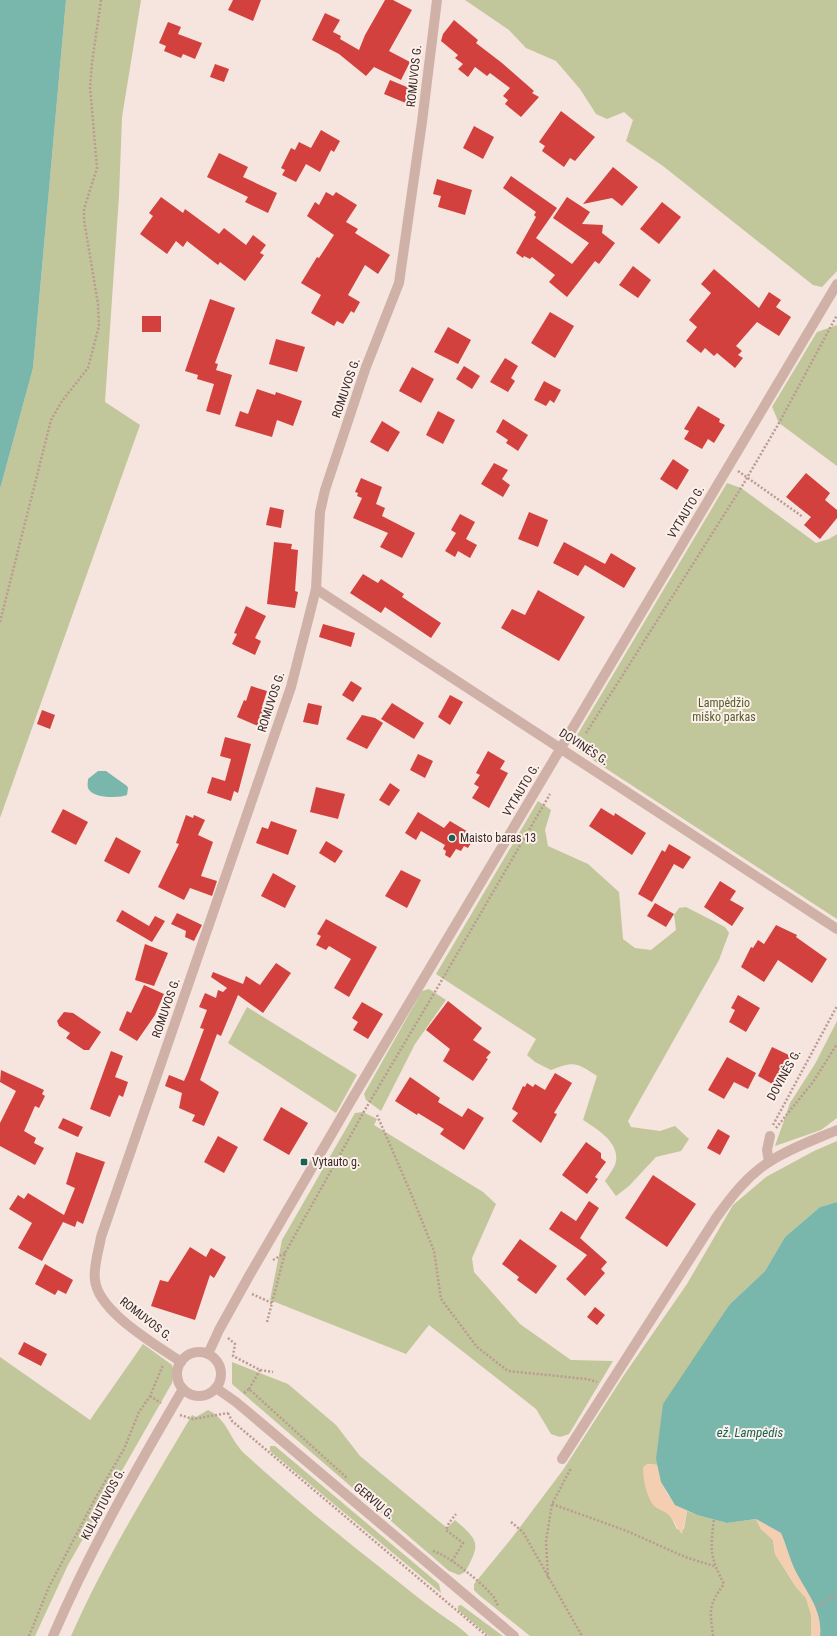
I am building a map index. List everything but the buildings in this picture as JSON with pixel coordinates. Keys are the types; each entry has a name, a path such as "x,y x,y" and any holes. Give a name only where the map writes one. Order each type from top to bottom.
{"street":[{"name":"ROMUVOS G.","path":"181,1362 128,1324 111,1309 103,1298 95,1280 101,1237 291,687 316,589 320,512 325,490 366,367 399,283 422,122 437,0"},
{"name":"VYTAUTO G.","path":"208,1354 219,1330 242,1289 428,970 562,748 683,541 730,465 837,284"},
{"name":"DOVINĖS G.","path":"316,589 562,748 837,929"},
{"path":"562,1459 716,1218 736,1192 769,1162 789,1150 837,1130"},
{"path":"769,1162 767,1150 770,1136"},
{"path":"194,1353 208,1354 217,1362 221,1373 220,1381 216,1388 210,1393 196,1396 184,1389 178,1376 181,1362 194,1353"},
{"name":"GERVIŲ G.","path":"216,1388 236,1402 514,1636"},
{"name":"KULAUTUVOS G.","path":"53,1636 66,1606 115,1507 184,1389"}],"path":[{"path":"0,622 51,420 62,401 88,368 99,326 98,304 84,220 84,209 97,168 90,87 101,0"},
{"path":"584,736 779,423 837,315"},
{"path":"730,465 803,517"},
{"path":"267,1322 285,1253 366,1108 440,985 552,789"},
{"name":"DOVINĖS G.","path":"770,1136 775,1119 837,1006"},
{"path":"770,1136 813,1082 837,1044"},
{"path":"377,1115 434,1251 441,1299 477,1347 508,1371 587,1379 609,1385"},
{"path":"242,1289 272,1302"},
{"path":"219,1330 235,1344 233,1356 260,1370 273,1372"},
{"path":"29,1636 49,1587 96,1497 124,1449 139,1412 150,1396 168,1353"},
{"path":"249,1389 260,1370"},
{"path":"150,1396 171,1410 193,1419 228,1414 232,1421 487,1636"},
{"path":"548,1578 546,1541 552,1504 574,1463"},
{"path":"552,1504 627,1531 685,1557 714,1566"},
{"path":"452,1561 463,1543 446,1530 456,1514"},
{"path":"713,1636 711,1619 712,1601 724,1584 714,1566 710,1550 714,1520"},
{"path":"511,1522 523,1532 582,1636"},
{"path":"817,1607 837,1594"}],"green space":[{"path":"66,0 141,0 122,117 119,196 105,402 140,425 0,818 0,489 33,368"},
{"path":"465,0 837,0 837,271 822,287 813,285 663,166 626,141 633,120 624,112 607,119 596,114 580,89 556,61 526,48 509,30"},
{"path":"837,325 837,466 779,423 772,407 817,332"},
{"name":"Lampėdžio miško parkas","path":"727,483 741,488 816,543 829,539 837,534 837,919 576,749 573,742"},
{"path":"538,801 551,810 545,830 548,846 588,864 619,892 623,939 635,948 651,950 676,930 674,915 679,908 686,907 725,927 729,933 719,960 628,1121 631,1127 660,1131 675,1126 689,1139 681,1151 656,1157 629,1186 616,1196 605,1181 613,1169 616,1161 614,1148 606,1137 583,1120 597,1076 575,1064 565,1065 551,1070 535,1062 527,1055 536,1039 436,974"},
{"path":"429,989 446,1000 415,1044 381,1111 366,1100 364,1094 422,991"},
{"path":"247,1007 357,1075 336,1113 228,1043"},
{"path":"837,1021 837,1118 821,1130 775,1146 790,1103 815,1064"},
{"path":"363,1112 377,1119 374,1125 483,1192 496,1204 472,1258 474,1272 520,1324 571,1360 613,1361 569,1434 560,1437 551,1434 536,1409 429,1325 406,1354 270,1300 282,1240 355,1113"},
{"path":"837,1141 837,1202 820,1207 785,1237 765,1271 730,1304 656,1459 658,1465 647,1464 665,1511 671,1517 677,1529 684,1529 687,1511 727,1523 756,1519 761,1529 773,1540 775,1554 796,1587 806,1598 811,1614 811,1636 530,1636 479,1595 474,1590 474,1584 511,1539 563,1470 624,1375 687,1284 733,1205 766,1177 814,1151"},
{"path":"143,1344 172,1365 174,1373 172,1383 68,1565 35,1636 0,1636 0,1357 90,1420"},
{"path":"232,1362 288,1384 336,1425 360,1456 447,1528 455,1520 463,1527 473,1538 475,1543 474,1555 465,1572 459,1575 449,1571 232,1384"},
{"path":"208,1410 220,1418 236,1443 246,1455 279,1485 313,1514 469,1636 71,1636 113,1551 192,1415 196,1417"},
{"path":"270,1446 275,1446 439,1584 441,1593 270,1451"},
{"path":"461,1605 503,1636 489,1636 458,1610 458,1606"}],"sand":[{"path":"647,1464 658,1465 661,1480 666,1492 675,1503 687,1511 682,1534 670,1516 658,1509 651,1502 644,1482 643,1467"},
{"path":"756,1519 781,1533 794,1568 816,1609 819,1617 820,1636 811,1636 811,1615 806,1598 796,1587 775,1554 773,1540 761,1529"}],"water":[{"path":"0,0 66,0 33,368 0,489"},
{"path":"98,771 106,771 127,786 127,795 106,797 90,792 88,788 88,779"},
{"name":"ež. Lampėdis","path":"837,1202 837,1636 820,1636 819,1617 816,1609 794,1568 781,1533 756,1519 727,1523 697,1515 675,1505 661,1482 656,1459 663,1404 730,1304 765,1271 785,1237 820,1207"}],"place":[{"name":"Maisto baras 13","path":"452,838"},
{"name":"Vytauto g.","path":"304,1162"}]}
